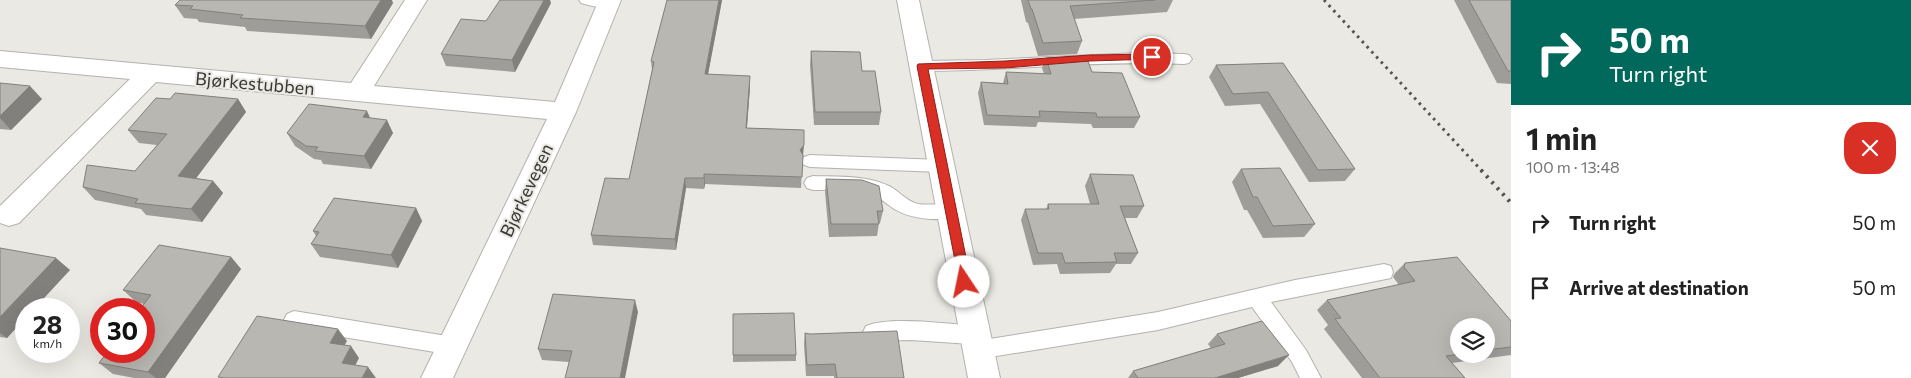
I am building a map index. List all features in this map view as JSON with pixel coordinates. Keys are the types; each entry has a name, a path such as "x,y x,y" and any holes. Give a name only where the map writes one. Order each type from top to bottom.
{"street":[{"path":"358,92 416,0"},
{"path":"908,0 984,378"},
{"name":"Bjørkevegen","path":"437,378 562,112 602,1"},
{"name":"Bjørkestubben","path":"0,58 562,112"},
{"path":"9,215 151,73"}],"lane":[{"path":"922,66 1005,64 1090,58 1152,57 1184,59"},
{"path":"810,161 941,166"},
{"path":"813,183 865,185 883,191 904,206 919,211 950,211"},
{"path":"855,333 911,331 976,342 1158,321 1256,297 1384,272"},
{"path":"1256,297 1299,356 1311,378"},
{"path":"294,320 453,346"}],"building":[{"path":"180,0 381,0 365,26 240,18 243,15 190,9 193,6 175,5"},
{"path":"500,0 544,0 512,60 441,54 461,19 486,21"},
{"path":"667,0 719,0 705,74 750,76 746,128 804,130 804,145 800,150 803,155 802,177 704,174 704,178 685,178 675,239 591,235 605,178 629,179 654,62 651,61"},
{"path":"1028,0 1155,0 1070,6 1082,41 1043,43"},
{"path":"1469,0 1511,0 1511,71 1508,71"},
{"path":"811,51 860,52 862,71 875,71 881,112 815,112"},
{"path":"1086,56 1092,72 1122,73 1140,117 1097,117 1096,113 1039,111 1040,117 987,115 981,82 1008,84 1006,72 1051,74 1046,58"},
{"path":"1283,63 1355,169 1318,170 1268,92 1233,94 1216,65"},
{"path":"0,83 30,86 0,116"},
{"path":"175,93 238,99 178,176 213,181 191,209 135,203 138,199 83,187 87,165 135,171 167,134 128,130 156,98 170,99"},
{"path":"309,104 367,111 363,117 387,120 364,156 315,151 318,147 306,146 287,133"},
{"path":"1280,168 1315,224 1273,226 1257,197 1253,197 1241,169"},
{"path":"1090,174 1133,175 1144,206 1120,206 1138,253 1114,253 1117,262 1065,263 1062,253 1038,253 1025,209 1049,209 1048,204 1099,204"},
{"path":"826,179 862,180 879,186 883,211 877,211 879,224 831,224"},
{"path":"334,198 416,208 391,255 311,244 319,232 313,231"},
{"path":"159,245 231,257 155,362 155,298 149,298 151,295 123,290"},
{"path":"0,248 56,258 18,298 15,298 15,301 0,317"},
{"path":"1457,257 1511,321 1511,347 1495,349 1495,318 1450,318 1450,355 1446,356 1450,363 1465,378 1380,378 1335,319 1341,318 1327,300 1415,281 1404,267 1405,263"},
{"path":"553,294 635,300 620,378 565,378 572,351 538,349"},
{"path":"794,313 796,355 733,355 733,314"},
{"path":"257,316 338,329 330,343 351,346 342,363 368,367 362,378 218,377"},
{"path":"1262,321 1289,355 1215,378 1138,378 1133,371 1225,344 1217,334"},
{"path":"897,331 904,378 837,378 835,364 807,365 805,333"},
{"path":"99,363 154,363 148,372"}],"railway":[{"path":"1324,0 1482,171"},
{"path":"1481,170 1511,203"}],"route":[{"path":"964,282 922,66 1152,57"}]}
